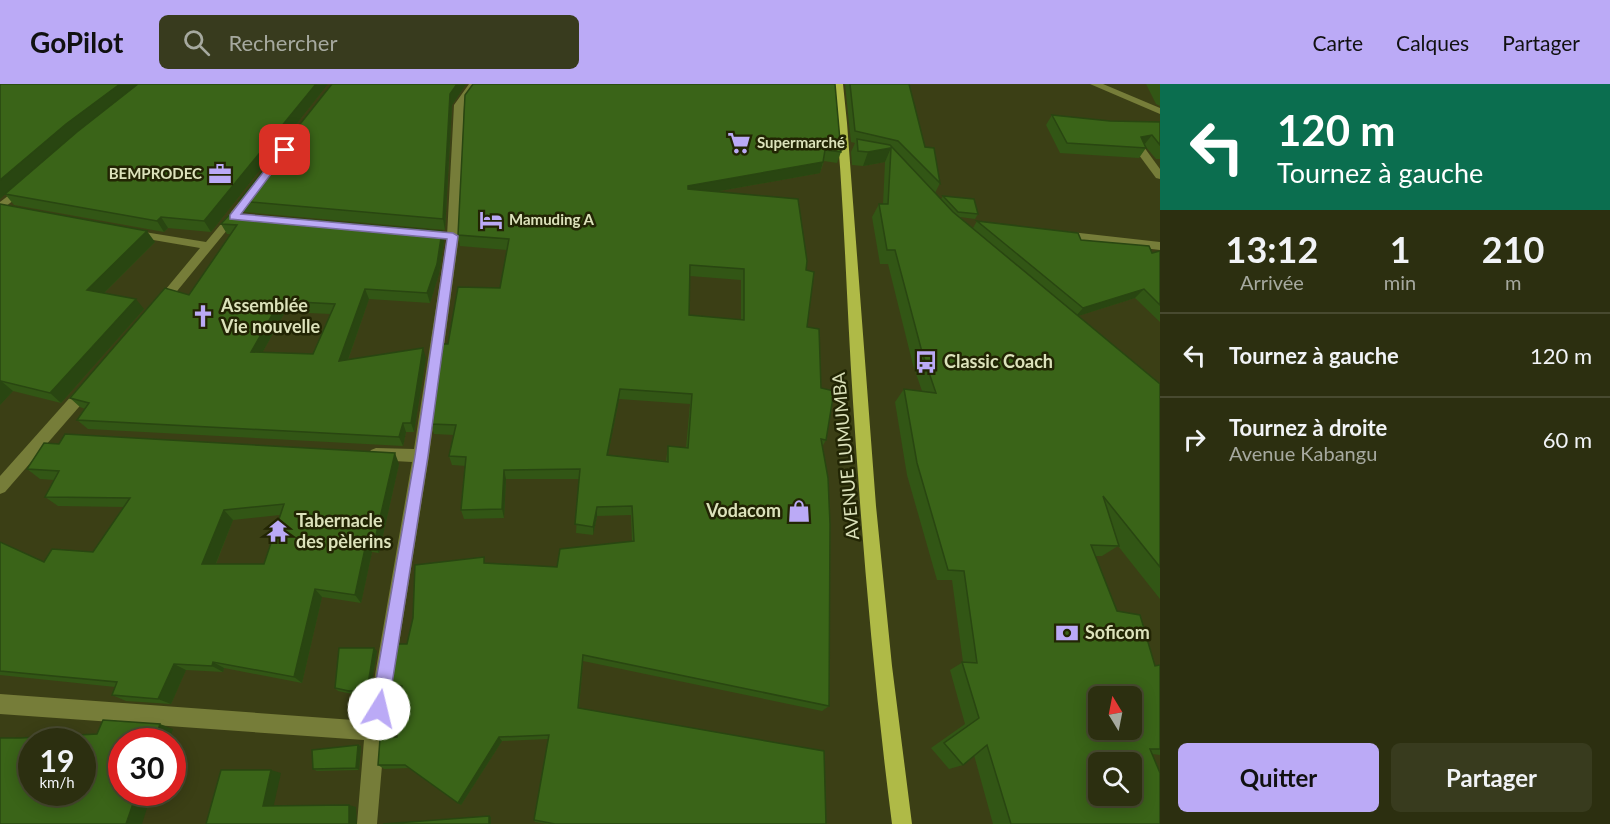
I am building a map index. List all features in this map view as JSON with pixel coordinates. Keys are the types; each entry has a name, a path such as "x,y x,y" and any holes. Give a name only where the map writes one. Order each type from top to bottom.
{"main road":[{"name":"AVENUE LUMUMBA","path":"838,84 851,147 860,401 891,741 902,824"}],"street":[{"path":"367,824 375,731 421,456 447,236 459,105 474,84"},
{"path":"1095,84 1160,111"},
{"path":"1140,149 1160,176"},
{"path":"3,209 35,177"},
{"path":"147,318 209,246 239,217 261,182"},
{"path":"116,229 209,246"},
{"path":"1044,233 1160,246"},
{"path":"0,487 93,381"},
{"path":"47,435 70,436"},
{"path":"363,453 421,456"},
{"path":"0,704 375,731"}],"building":[{"path":"0,84 120,84 66,124 0,180"},
{"path":"138,84 316,84 204,221 161,217 157,221 5,194 77,132"},
{"path":"332,84 457,84 450,94 443,219 239,201"},
{"path":"473,84 835,84 841,152 825,150 823,162 688,186 688,189 798,199 807,261 806,270 814,272 807,327 819,329 821,388 834,391 826,440 821,439 828,478 830,524 829,706 583,655 578,708 824,751 826,824 555,824 534,820 549,735 499,737 458,803 405,765 378,765 380,739 397,737 402,686 388,686 395,644 407,644 413,618 415,565 484,557 484,563 557,567 560,549 634,541 632,506 597,507 593,527 575,524 580,469 504,470 502,509 461,510 466,457 449,456 456,425 431,424 442,344 448,344 458,287 500,288 509,239 458,235 465,95","holes":["690,265 744,269 744,320 689,315","620,389 692,394 688,448 668,446 668,462 607,455"]},
{"path":"850,84 909,84 925,147 934,148 940,183 898,141 855,131"},
{"path":"1052,115 1110,121 1160,122 1160,145 1152,135 1141,137 1146,148 1067,143"},
{"path":"857,139 890,145 953,212 1160,384 1160,567 1103,496 1119,546 1091,545 1117,611 1140,615 1155,666 1160,665 1160,749 1150,749 1160,773 1160,824 1011,824 987,745 963,765 944,743 979,718 962,662 977,663 964,571 948,570 917,463 904,389 936,393 922,352 895,250 887,250 879,204 888,204 891,148 868,152 858,151"},
{"path":"943,196 974,199 978,214 958,212"},
{"path":"0,204 147,231 87,290 136,299 50,393 0,382"},
{"path":"231,213 442,231 437,264 427,293 365,289 339,361 423,348 411,423 403,423 399,437 77,420 89,403 70,398 165,288 189,295 237,225 221,224","holes":["280,301 335,304 313,354 251,352"]},
{"path":"977,221 1078,233 1081,240 1149,246 1152,253 1160,251 1160,305 1144,289 1083,308"},
{"path":"65,434 395,453 374,544 366,544 355,595 315,589 294,677 213,662 212,666 174,664 158,699 112,695 117,682 0,671 0,542 44,562 52,549 93,552 130,498 45,497 59,471 27,469 44,443 59,444","holes":["284,504 264,564 202,564 224,510"]},
{"path":"339,648 374,648 367,690 349,691 335,688"},
{"path":"103,720 160,724 159,728 108,728 108,806 132,806 126,824 0,824 0,738 18,738 18,806 96,806 96,734"},
{"path":"358,745 356,768 313,769 312,750"},
{"path":"221,770 271,770 263,806 349,805 349,824 206,824"},
{"path":"489,816 489,824 383,824"}],"place":[{"name":"Supermarché","path":"739,143"},
{"name":"BEMPRODEC","path":"220,174"},
{"name":"Mamuding A","path":"491,220"},
{"name":"Assemblée Vie nouvelle","path":"203,316"},
{"name":"Classic Coach","path":"926,362"},
{"name":"Vodacom","path":"799,511"},
{"name":"Tabernacle des pèlerins","path":"278,531"},
{"name":"Soficom","path":"1067,633"}],"route":[{"path":"285,150 233,217 453,236 421,456 379,709"}]}
